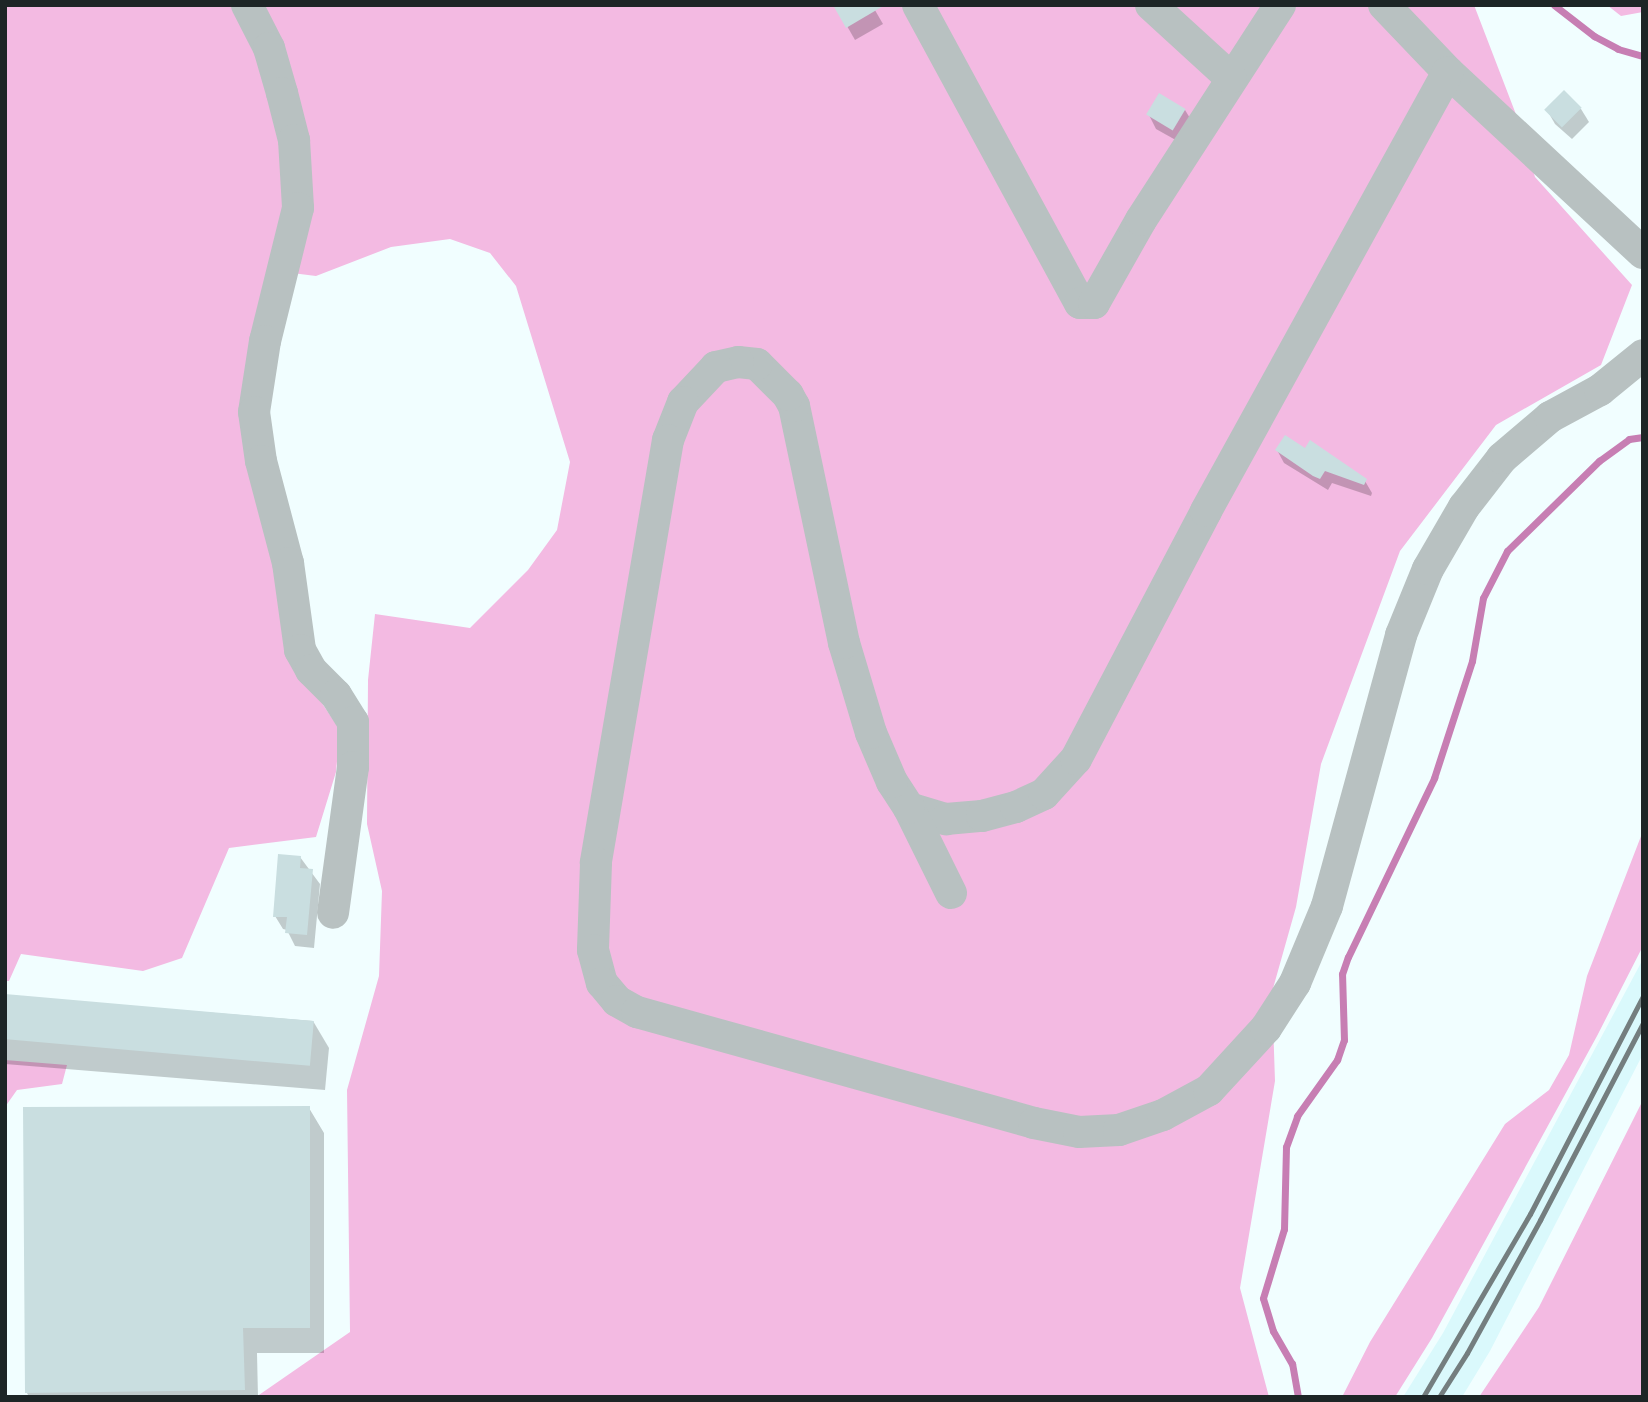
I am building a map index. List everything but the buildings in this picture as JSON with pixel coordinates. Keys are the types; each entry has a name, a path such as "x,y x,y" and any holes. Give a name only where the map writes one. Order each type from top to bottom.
{"lane":[{"path":"247,5 269,48 294,140 298,208 265,341 254,412 261,461 288,562 300,650 312,670 336,695 353,722 353,767 333,913"},
{"path":"918,5 1080,303 1094,303 1141,220 1280,5"},
{"path":"1151,5 1231,78"},
{"path":"1384,5 1448,72 1643,253"},
{"path":"909,808 946,819 982,816 1016,807 1044,794 1076,759 1206,511 1448,72"},
{"path":"950,893 909,808 892,782 871,733 844,643 794,406 788,395 757,364 738,362 716,367 683,402 668,440 596,863 593,950 602,983 617,1001 637,1012 1034,1124 1079,1132 1119,1130 1163,1115 1209,1090 1266,1028 1294,983 1327,906 1401,635 1427,569 1464,507 1502,457 1550,417 1600,390 1643,355"}],"shaded area":[{"path":"5,5 231,5 257,59 283,149 286,217 247,394 291,657 340,730 336,772 316,837 229,848 182,958 143,971 21,954 9,981 5,981"},
{"path":"252,5 1474,5 1517,117 1535,177 1632,285 1601,365 1496,425 1400,551 1321,764 1296,907 1272,992 1275,1081 1240,1288 1269,1397 256,1397 350,1332 347,1090 379,976 382,891 367,824 368,680 375,614 470,628 528,570 557,530 570,462 516,286 490,253 450,239 391,247 316,276 292,273 304,211"},
{"path":"1607,5 1643,5 1643,12 1621,16"},
{"path":"1643,831 1643,946 1597,1036 1432,1338 1395,1397 1342,1397 1370,1342 1505,1124 1549,1090 1569,1055 1587,976"},
{"path":"1643,959 1643,1054 1490,1351 1462,1397 1403,1397 1443,1333"},
{"path":"5,1060 67,1065 62,1084 17,1090 5,1107"},
{"path":"1643,1100 1643,1397 1479,1397 1539,1307"}],"waterway":[{"path":"1554,5 1594,36 1618,49 1643,56"},
{"path":"1298,1397 1292,1364 1273,1331 1263,1298 1284,1229 1286,1147 1297,1116 1337,1060 1344,1040 1342,974 1348,957 1434,778 1472,661 1483,598 1507,551 1599,461 1629,439 1643,437"}],"railway":[{"path":"1423,1397 1530,1214 1643,996"},
{"path":"1439,1397 1467,1353 1540,1220 1643,1023"}]}
